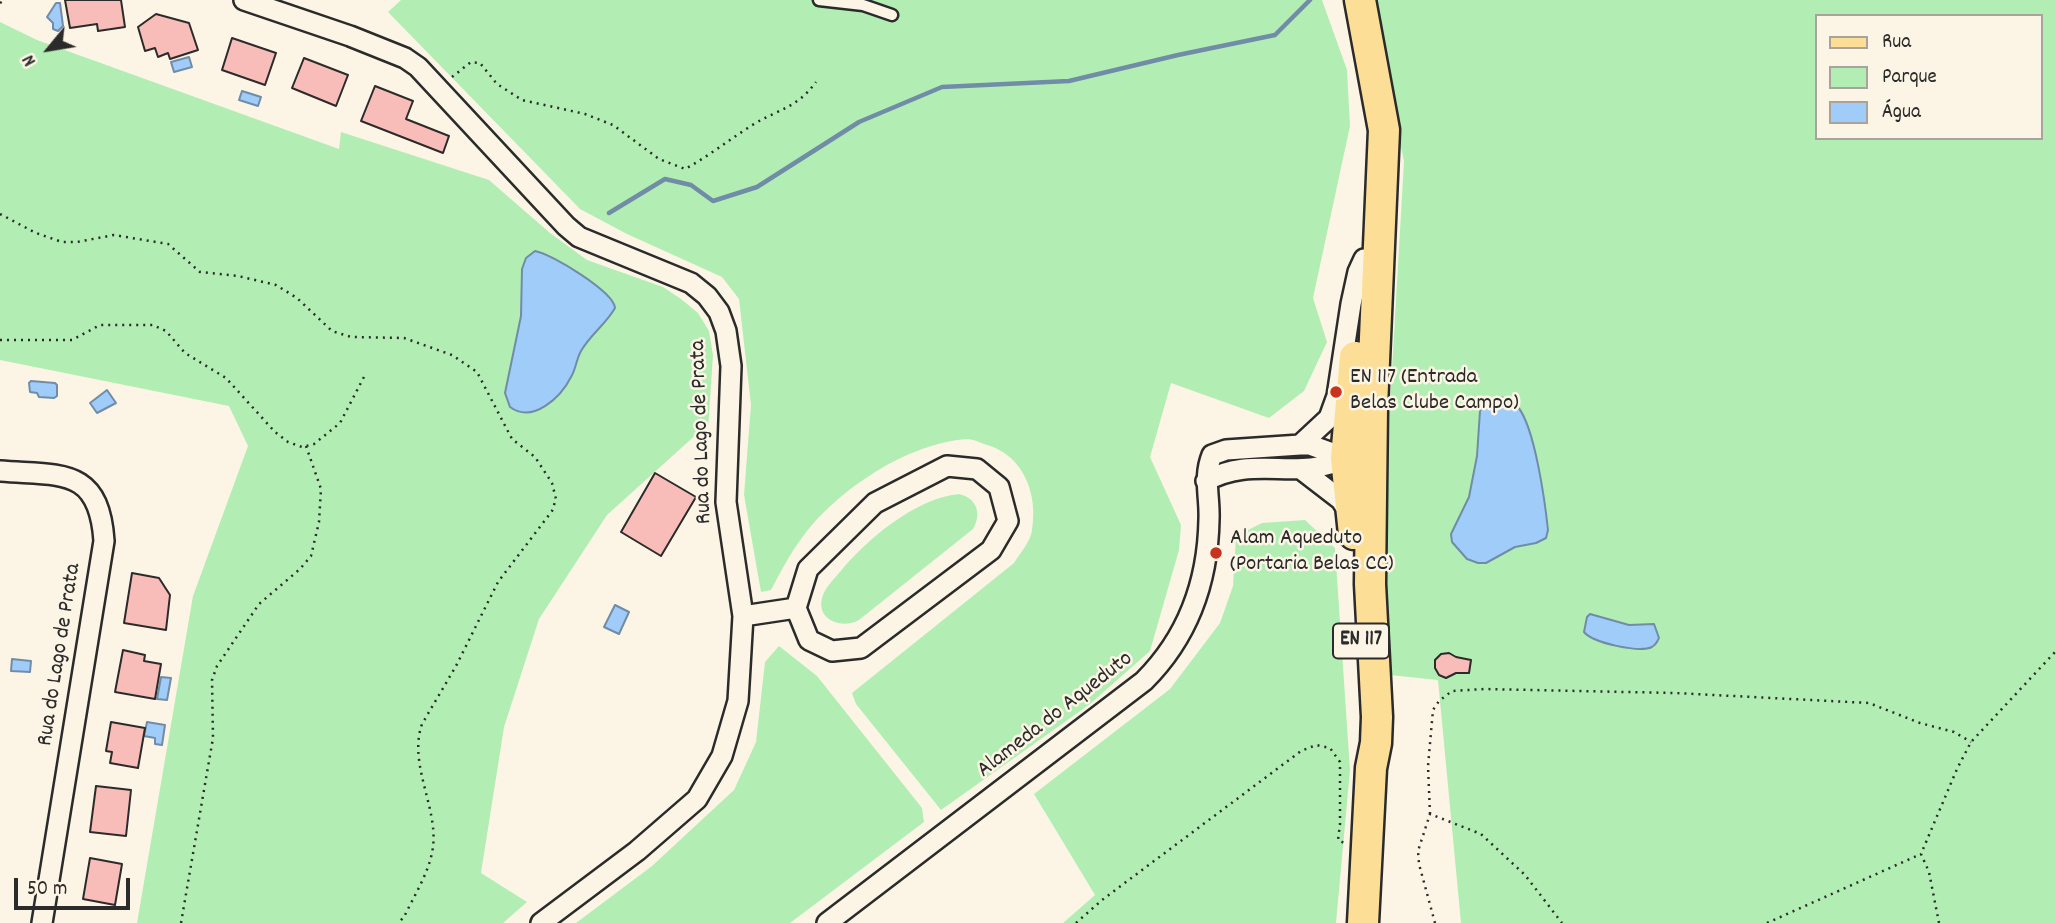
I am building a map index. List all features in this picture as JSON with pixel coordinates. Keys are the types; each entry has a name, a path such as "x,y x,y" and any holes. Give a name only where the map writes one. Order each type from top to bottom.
{"main road":[{"name":"EN 117","path":"1360,0 1384,130 1372,424 1370,584 1377,717 1371,768"},
{"name":"EN 117","path":"1363,923 1371,768 1346,458 1377,139 1377,87"},
{"path":"1370,584 1359,484 1346,458 1372,424"}],"street":[{"name":"Rua do Lago de Prata","path":"244,0 282,5 418,66 572,232 691,282 707,296 719,312 726,331 731,366 726,502 743,617 738,701 722,756 697,799 636,851 541,923"},
{"path":"1300,445 1329,418 1337,396 1350,304 1364,259"},
{"name":"Alameda do Aqueduto","path":"827,923 1144,681 1161,664 1192,612 1201,583 1209,536 1206,481 1212,455 1227,450 1310,445 1346,458"},
{"path":"1206,481 1238,469 1260,467 1302,470 1330,466 1346,458"},
{"path":"947,466 977,469 999,487 1008,521 991,550 861,648 832,651 809,640 796,608 808,569 875,503 947,466"},
{"path":"1302,470 1341,500 1351,514"},
{"name":"Rua do Lago de Prata","path":"0,471 71,477 97,500 103,521 104,541 42,923"},
{"path":"743,617 796,608"}],"lane":[{"path":"819,0 863,5 892,15"}],"path":[{"path":"0,3 5,0"},
{"path":"438,88 471,62 480,63 497,84 522,100 585,114 613,125 659,159 685,169 709,156 757,122 804,99 816,82"},
{"path":"0,214 36,233 62,242 114,235 168,243 200,272 238,276 276,285 297,298 332,331 351,337 404,338 452,355 477,372 512,439 535,457 552,483 556,499 552,511 498,582 419,734 418,749 433,832 433,847 428,866 404,917 398,923"},
{"path":"0,340 72,340 100,325 153,325 166,331 185,353 226,378 281,437 302,447 314,444 340,423 365,375"},
{"path":"181,923 213,738 212,681 217,666 259,604 311,556 319,522 320,489 306,446"},
{"path":"1768,923 1921,855 1971,742 2056,651"},
{"path":"1435,923 1418,851 1430,814 1428,766 1433,710 1439,701 1452,691 1484,689 1675,693 1869,703 1920,723 1954,732 1971,742"},
{"path":"1076,923 1102,900 1301,751 1316,745 1330,748 1340,762 1338,840 1367,852"},
{"path":"1430,814 1481,834 1525,875 1562,923"},
{"path":"1921,855 1929,872 1940,923"}],"green space":[{"path":"401,0 1322,0 1347,70 1350,126 1313,298 1327,342 1304,391 1269,418 1171,383 1150,457 1181,525 1179,550 1150,651 1090,704 941,810 856,704 852,693 1014,563 1030,538 1033,516 1030,490 1019,467 1000,450 967,439 944,442 899,459 855,485 836,501 804,535 771,590 761,592 744,495 751,405 739,299 722,277 627,234 580,209 388,12"},
{"path":"1368,0 2056,0 2056,923 1461,923 1438,680 1390,675 1385,619 1383,470 1391,387 1404,161"},
{"path":"0,22 37,40 339,149 341,132 489,180 550,233 587,260 663,287 681,299 698,313 709,331 713,355 708,429 699,432 607,515 539,619 504,727 481,873 527,902 503,923 137,923 193,596 248,446 229,406 0,360"},
{"path":"959,494 970,499 976,507 977,518 973,529 859,620 845,624 837,623 826,616 821,603 824,592 877,535 925,504"},
{"path":"1305,520 1335,548 1350,770 1336,923 1063,923 1095,895 1034,794 1170,689 1220,623 1233,586 1236,536 1262,523"},
{"path":"779,646 817,676 922,808 924,822 790,923 576,923 652,866 734,790 756,742 765,662"}],"water":[{"path":"56,3 60,3 63,26 58,31 53,29 53,23 47,17"},
{"path":"189,57 192,67 174,72 171,62"},
{"path":"242,91 261,97 258,106 239,100"},
{"path":"535,251 555,259 594,284 612,301 615,308 579,354 573,374 560,393 545,406 528,412 510,407 505,393 521,316 522,269 526,258"},
{"path":"31,381 55,383 57,396 39,397 37,393 30,392"},
{"path":"107,390 116,403 97,413 90,403"},
{"path":"1499,397 1510,400 1524,417 1538,466 1548,530 1546,538 1536,543 1515,547 1486,563 1478,563 1467,559 1452,542 1451,534 1469,497 1477,456 1480,411 1486,401"},
{"path":"615,605 629,612 619,634 604,627"},
{"path":"1590,614 1629,625 1654,624 1659,638 1654,646 1646,649 1627,648 1597,640 1584,632"},
{"path":"12,659 31,661 30,672 11,671"},
{"path":"161,677 171,678 167,700 157,699"},
{"path":"147,722 165,725 162,745 155,744 155,738 144,736"}],"building":[{"path":"65,0 121,0 125,27 98,31 97,24 70,28"},
{"path":"156,14 189,23 198,50 170,59 168,53 158,57 155,48 145,51 138,27"},
{"path":"232,38 276,53 265,85 222,70"},
{"path":"304,58 348,75 336,106 292,88"},
{"path":"375,86 413,101 406,119 449,136 443,153 361,121"},
{"path":"655,473 696,497 661,556 621,532"},
{"path":"132,573 159,578 170,595 166,630 124,623"},
{"path":"123,650 145,655 144,661 161,664 155,699 115,692"},
{"path":"1449,653 1471,660 1469,673 1456,673 1446,678 1439,675 1435,660 1441,654"},
{"path":"111,722 145,728 138,768 110,763 112,752 106,751"},
{"path":"96,786 131,790 126,836 90,832"},
{"path":"90,858 122,864 115,905 83,899"}],"waterway":[{"path":"609,213 665,179 691,185 713,201 757,187 859,122 942,87 1069,81 1275,35 1310,0"}],"place":[{"name":"EN 117 (Entrada Belas Clube Campo)","path":"1336,392"},
{"name":"Alam Aqueduto (Portaria Belas CC)","path":"1216,553"}]}
